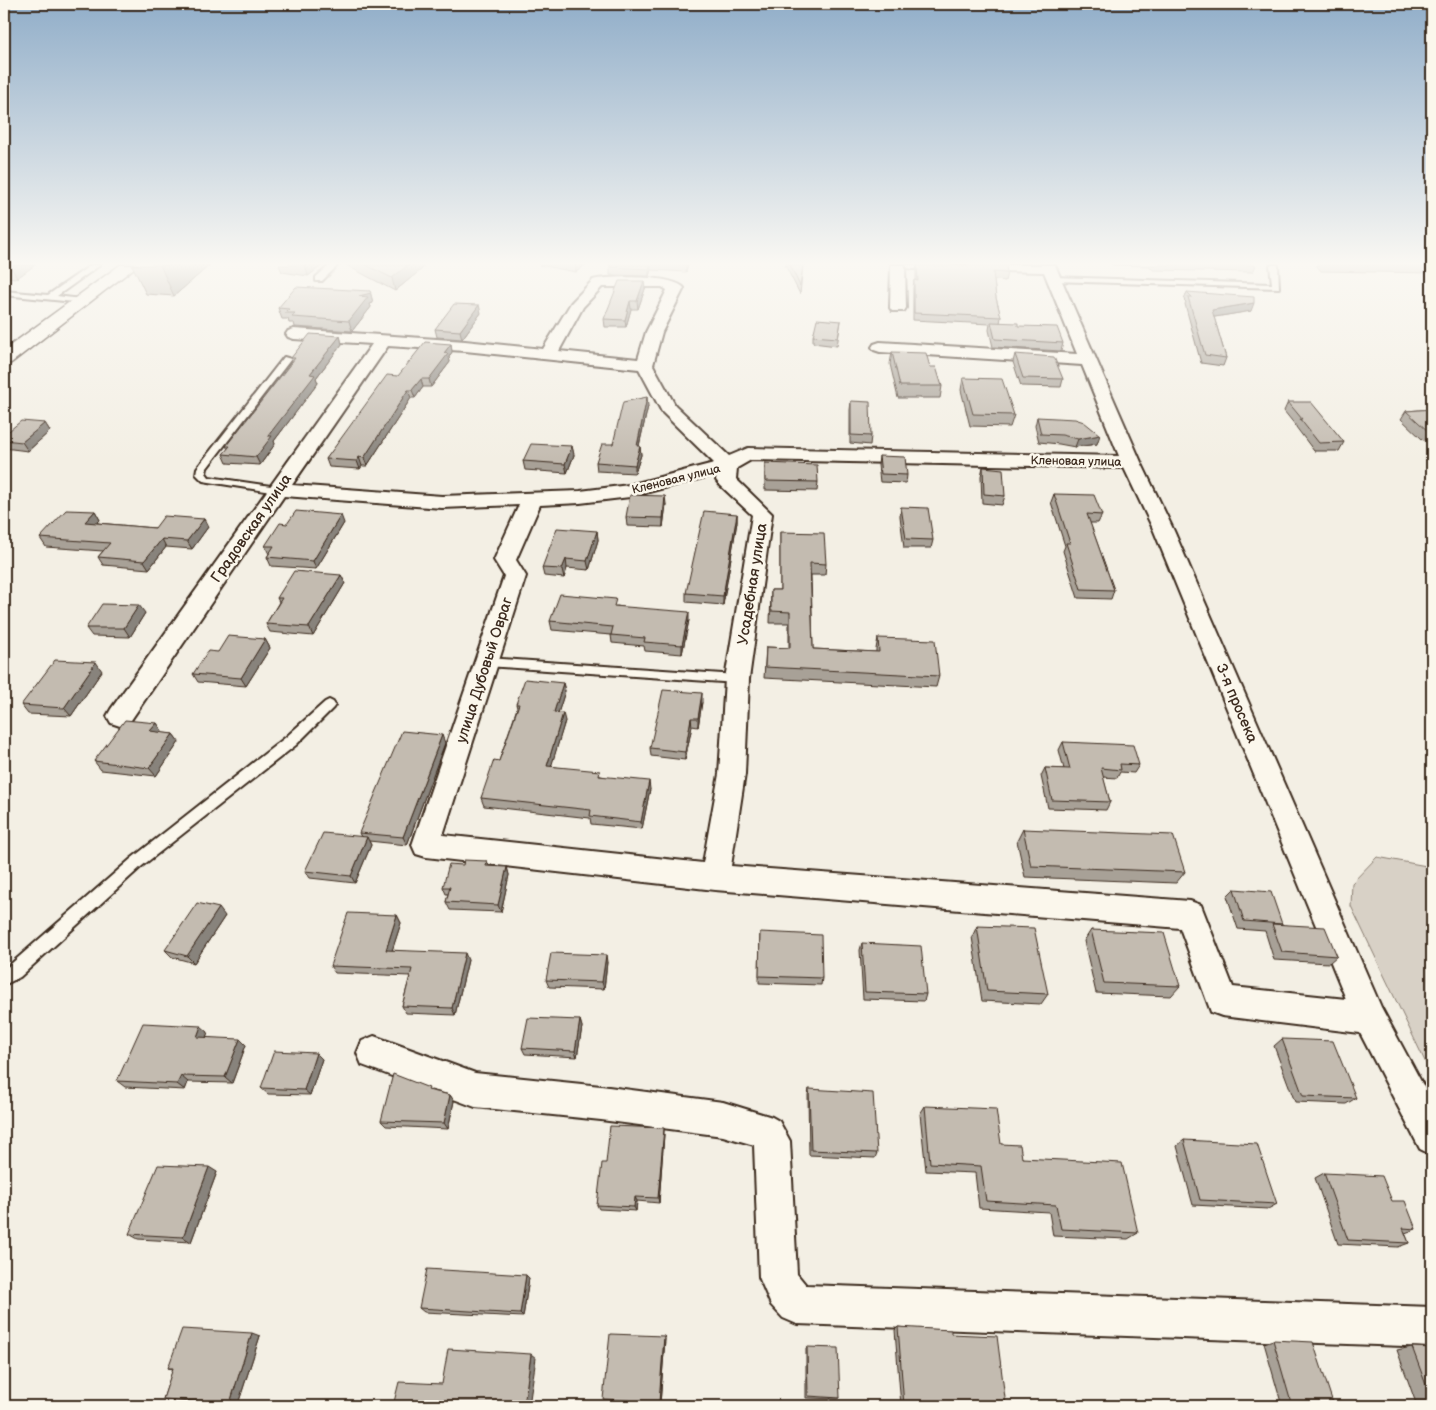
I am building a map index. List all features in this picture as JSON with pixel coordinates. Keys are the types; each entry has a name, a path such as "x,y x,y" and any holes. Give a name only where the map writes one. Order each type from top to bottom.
{"street":[{"path":"4,359 41,331"},
{"path":"549,354 562,331"},
{"path":"655,331 645,365 668,408 727,465"},
{"name":"3-я просека","path":"1076,331 1131,462 1168,540 1370,1018 1432,1137"},
{"path":"294,334 466,346 645,365"},
{"name":"Градовская улица","path":"120,716 383,341"},
{"path":"880,347 1088,360"},
{"name":"Кленовая улица","path":"278,490 442,502 580,497 630,491 727,465 748,454 1131,462"},
{"name":"Усадебная улица","path":"715,877 732,774 737,679 762,514 726,480 727,465"},
{"name":"улица Дубовый Овраг","path":"532,500 505,560 515,576 426,844 715,877"},
{"path":"715,877 1190,915 1222,1001 1370,1018"},
{"path":"374,1053 475,1090 601,1103 723,1119 760,1129 767,1133 772,1141 778,1277 785,1291 797,1304 1432,1327"}],"lane":[{"path":"278,490 206,479 201,474 202,468 287,360"},
{"path":"487,662 737,679"},
{"path":"4,978 14,972 137,862 291,741 329,705"}],"shaded area":[{"path":"1377,857 1432,867 1432,1076 1351,906 1352,883"}],"building":[{"path":"814,331 839,331 838,338 813,336"},
{"path":"993,331 1058,331 1063,343 995,339"},
{"path":"1198,331 1218,331 1226,358 1205,355"},
{"path":"310,334 340,336 310,374 315,375 268,436 272,436 256,457 223,454 230,446 226,446 295,358 291,358"},
{"path":"425,342 451,344 444,353 448,354 429,379 421,379 412,390 408,390 364,458 359,457 357,461 326,459 387,375 398,376"},
{"path":"892,352 926,353 930,367 936,367 942,386 900,386"},
{"path":"1015,354 1054,357 1063,379 1023,378"},
{"path":"963,378 1002,379 1014,415 973,414"},
{"path":"647,397 637,446 640,446 635,465 596,462 602,444 613,444 623,402"},
{"path":"851,401 870,402 871,436 851,435"},
{"path":"1288,402 1311,402 1344,442 1319,443"},
{"path":"1432,409 1432,431 1429,432 1406,411"},
{"path":"1037,417 1075,419 1084,422 1100,435 1078,439 1062,435 1041,434"},
{"path":"21,421 45,423 22,442 4,440 4,435"},
{"path":"531,444 572,446 565,464 523,461"},
{"path":"879,456 905,457 907,475 881,474"},
{"path":"765,463 817,465 818,482 765,481"},
{"path":"983,467 1003,469 1005,496 984,494"},
{"path":"1054,494 1094,495 1102,515 1087,514 1114,590 1081,589 1066,543 1070,543"},
{"path":"630,495 665,496 663,518 626,517"},
{"path":"901,507 928,508 933,540 906,539"},
{"path":"66,510 95,511 85,522 155,528 164,516 204,519 187,541 162,539 144,561 98,557 110,543 40,538"},
{"path":"296,511 341,515 313,561 267,557 274,546 265,546 280,523 287,524"},
{"path":"704,511 737,514 723,596 686,593"},
{"path":"557,528 597,531 587,561 566,559 562,569 542,568"},
{"path":"780,532 824,533 826,564 810,563 813,649 879,652 878,638 935,640 939,676 765,667 766,647 790,648 790,612 771,611 771,590 780,590"},
{"path":"294,571 341,575 309,627 266,624 282,598 277,598"},
{"path":"560,594 616,599 614,606 689,612 682,645 644,642 645,638 611,635 613,627 550,621"},
{"path":"102,604 139,605 124,628 86,628"},
{"path":"228,636 265,639 241,678 193,674 208,651 218,652"},
{"path":"55,660 96,662 64,708 21,705"},
{"path":"525,679 563,683 554,712 563,713 547,766 600,771 599,776 649,781 641,822 590,816 591,810 481,798 494,760 499,761 519,704 516,704"},
{"path":"663,690 702,693 698,718 691,718 685,752 650,748"},
{"path":"125,720 157,723 150,731 173,734 149,768 94,761"},
{"path":"402,731 442,735 403,837 359,833"},
{"path":"1063,742 1133,745 1139,765 1120,764 1121,770 1101,768 1110,802 1052,800 1045,768 1070,769"},
{"path":"1023,829 1173,835 1185,872 1031,866"},
{"path":"323,833 367,837 351,876 305,871"},
{"path":"464,860 487,861 486,866 507,867 498,905 446,902 450,887 443,887 449,864 463,865"},
{"path":"1234,889 1271,892 1282,924 1244,921"},
{"path":"197,903 219,908 187,956 165,950"},
{"path":"348,913 397,915 386,950 465,953 452,1008 402,1006 412,969 330,966"},
{"path":"1272,924 1325,927 1337,956 1282,952"},
{"path":"977,926 1034,928 1048,994 987,991"},
{"path":"1091,930 1164,933 1180,986 1104,983"},
{"path":"760,932 821,935 822,978 759,976"},
{"path":"862,943 921,946 926,994 865,992"},
{"path":"551,953 606,955 602,982 546,980"},
{"path":"528,1018 580,1020 575,1051 522,1048"},
{"path":"143,1023 201,1026 197,1037 240,1039 225,1077 181,1076 177,1084 117,1081"},
{"path":"1282,1039 1333,1041 1356,1098 1303,1096"},
{"path":"274,1051 316,1053 304,1090 261,1088"},
{"path":"393,1074 429,1088 428,1090 450,1095 444,1123 381,1121"},
{"path":"809,1089 873,1093 877,1153 811,1150"},
{"path":"925,1106 996,1109 1001,1144 1020,1145 1022,1158 1122,1163 1138,1233 1061,1229 1056,1205 986,1201 981,1166 930,1163"},
{"path":"610,1126 664,1128 658,1198 635,1197 634,1207 597,1205 602,1163 606,1163"},
{"path":"1184,1140 1257,1144 1277,1204 1200,1200"},
{"path":"158,1165 209,1167 183,1237 129,1234"},
{"path":"1324,1173 1382,1176 1392,1201 1405,1201 1416,1229 1403,1228 1409,1243 1348,1240"},
{"path":"427,1269 526,1275 520,1314 419,1308"},
{"path":"898,1327 951,1330 951,1334 997,1336 1006,1406 904,1406"},
{"path":"182,1329 252,1333 230,1403 163,1399 173,1368 168,1368"},
{"path":"610,1334 664,1336 659,1402 603,1399"},
{"path":"1273,1340 1313,1342 1334,1406 1292,1406"},
{"path":"807,1347 838,1348 840,1398 808,1396"},
{"path":"1412,1347 1432,1348 1432,1401"},
{"path":"448,1349 531,1354 524,1406 393,1406 399,1382 442,1384"},
{"path":"741,1404 785,1406 741,1406"}]}
